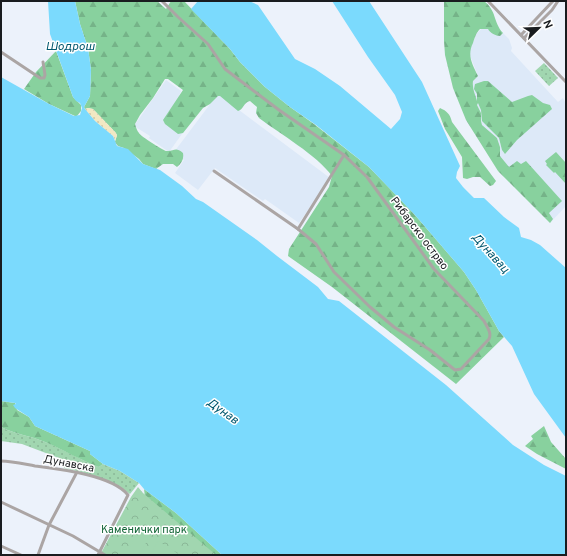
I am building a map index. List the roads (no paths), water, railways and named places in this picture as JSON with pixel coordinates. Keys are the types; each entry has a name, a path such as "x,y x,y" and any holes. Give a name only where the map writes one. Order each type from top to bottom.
{"street":[{"name":"Рибарско острво","path":"162,1 208,44 225,69 279,110 344,155 367,176 434,268 484,321 491,336 460,369 453,369 433,352 394,327 370,307 334,272 316,244 298,229"},
{"path":"488,1 566,82"},
{"path":"521,34 553,1"},
{"path":"524,38 552,10 558,1"},
{"path":"1,52 40,78 44,78 45,75 43,62"},
{"path":"214,171 298,229 344,155"},
{"name":"Дунавска","path":"1,461 77,472 90,475 121,488 128,495 98,553"},
{"path":"38,555 49,525 77,472"},
{"path":"1,502 73,536 98,553 105,555"},
{"path":"1,546 21,555"}],"water":[{"path":"48,1 75,1 80,24 88,48 91,70 90,96 84,107 95,121 113,136 117,146 128,149 143,164 160,170 182,186 196,199 203,202 257,240 318,287 328,299 339,301 446,385 513,445 544,465 566,476 566,555 222,555 176,513 144,489 139,483 120,471 103,464 90,454 90,451 35,426 29,417 15,408 13,405 16,404 15,403 1,401 1,77 74,116 80,115 82,108 80,103 73,97 50,34"},
{"name":"Дунавац","path":"198,1 249,1 258,5 295,59 315,69 340,86 391,129 400,119 402,112 395,95 368,57 332,1 369,1 422,82 460,166 456,178 474,198 484,198 504,217 519,228 521,237 540,245 566,268 566,438 534,394 512,346 499,331 464,272 415,215 369,167 265,87 240,62 230,49 191,9"}],"water label":[{"name":"Шодрош","path":"70,46"},
{"name":"Дунав","path":"223,411"}],"park label":[{"name":"Каменички парк","path":"144,529"}]}
